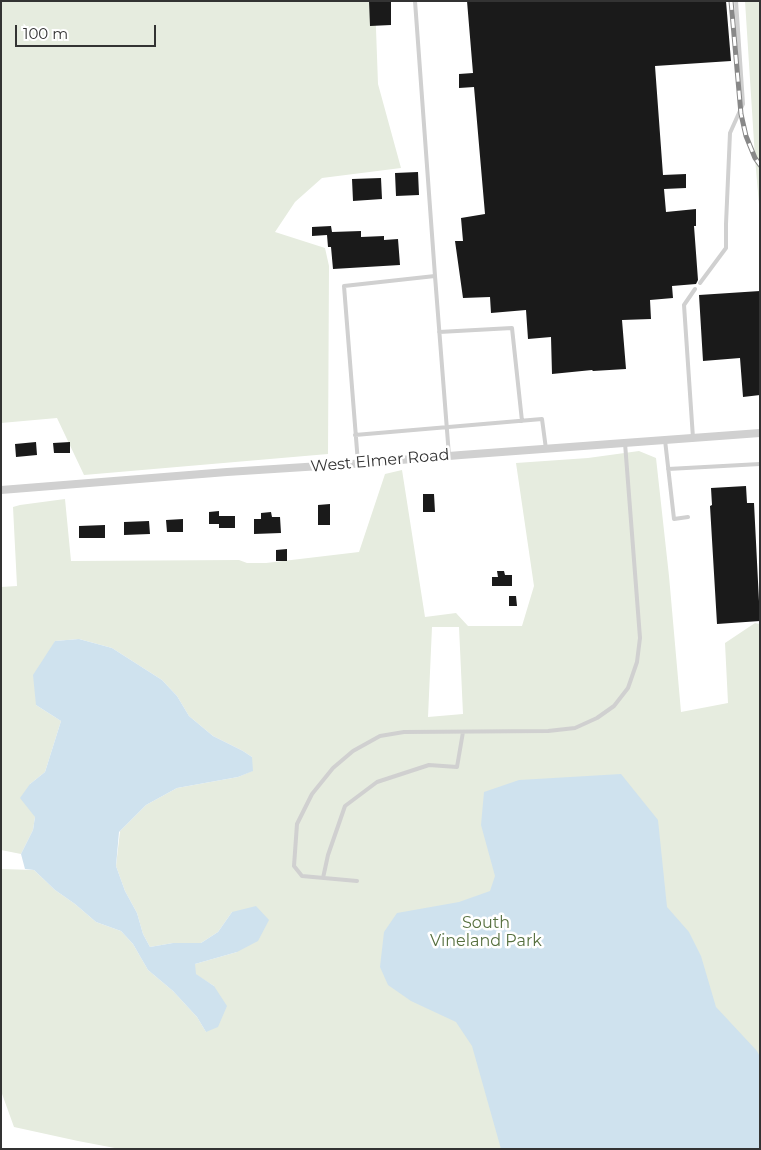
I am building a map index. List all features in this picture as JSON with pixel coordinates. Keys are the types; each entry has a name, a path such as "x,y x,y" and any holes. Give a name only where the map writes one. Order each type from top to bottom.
{"street":[{"name":"West Elmer Road","path":"1,490 760,433"}],"lane":[{"path":"415,1 448,456"},
{"path":"700,283 726,248 730,133 743,104 736,1"},
{"path":"358,464 344,286 435,276"},
{"path":"693,438 684,305 695,289"},
{"path":"440,332 512,328 522,421"},
{"path":"355,435 542,420 546,448"},
{"path":"665,440 674,518 688,517"},
{"path":"356,881 302,876 294,866 297,824 312,794 333,768 354,751 380,736 404,732 548,731 575,728 597,718 614,706 628,688 637,662 640,638 625,443"},
{"path":"668,470 760,464"},
{"path":"323,878 328,854 345,806 377,782 429,765 457,767 463,732"}],"green space":[{"path":"1,1 375,1 378,84 401,168 322,178 295,202 275,232 325,248 329,266 328,454 84,475 57,418 1,423"},
{"path":"745,1 760,1 760,216 755,158"},
{"name":"South Vineland Park","path":"639,451 656,458 681,712 728,703 725,643 755,623 760,624 760,1149 120,1149 14,1127 1,1091 1,869 34,870 55,890 96,922 121,931 133,944 148,970 173,991 197,1017 206,1032 214,986 195,974 195,964 237,952 232,912 218,932 201,943 173,943 150,947 116,866 120,831 146,805 177,788 238,777 252,771 252,757 213,736 189,716 177,696 162,680 112,648 79,639 55,641 36,705 61,721 45,772 30,784 35,817 33,830 21,854 1,850 1,587 17,586 13,507 65,499 71,561 239,560 247,563 266,563 359,552 385,474 402,470 425,617 456,613 468,626 522,626 534,586 516,463 588,458","holes":["432,627 459,627 463,714 428,717"]}],"water":[{"path":"79,639 112,648 162,680 177,696 189,716 213,736 252,757 253,771 238,777 177,788 146,805 119,832 116,866 150,947 173,943 201,943 218,932 232,912 256,906 269,920 258,941 237,952 195,964 196,974 214,986 227,1006 218,1027 206,1032 197,1017 173,991 148,970 133,944 121,931 96,922 55,890 34,870 25,869 21,854 33,830 35,817 20,798 30,784 45,772 61,721 36,705 33,675 55,641"},
{"path":"621,774 658,820 667,907 689,932 701,956 716,1007 757,1051 760,1057 760,1149 501,1149 472,1046 456,1022 411,1001 388,985 380,967 384,932 397,913 459,902 490,891 495,876 481,825 484,792 519,780"}],"building":[{"path":"369,1 391,1 391,25 370,26"},
{"path":"467,1 726,1 731,61 655,66 663,175 686,174 686,188 664,189 666,212 696,209 696,226 694,226 698,280 696,284 672,286 673,298 650,300 651,319 622,320 626,369 552,374 551,337 528,339 526,310 491,313 490,297 463,298 455,241 463,241 461,218 485,214 474,87 459,88 459,74 473,73"},
{"path":"418,172 419,195 396,196 395,173"},
{"path":"381,178 382,199 353,201 352,179"},
{"path":"331,226 332,232 361,231 361,237 384,236 384,240 398,239 400,265 333,269 331,247 328,247 327,235 312,236 312,227"},
{"path":"760,291 760,395 743,397 740,358 703,361 699,295"},
{"path":"36,442 37,455 16,457 15,444"},
{"path":"70,442 70,453 54,453 53,443"},
{"path":"746,486 747,503 754,503 760,621 717,624 710,506 712,505 711,488"},
{"path":"423,494 434,494 435,512 423,512"},
{"path":"330,504 330,525 318,525 318,505"},
{"path":"219,511 219,516 235,516 235,528 219,528 219,524 209,524 209,512"},
{"path":"271,512 272,517 280,517 281,533 254,534 254,519 261,519 261,513"},
{"path":"183,519 183,532 167,532 166,520"},
{"path":"149,521 150,534 124,535 124,522"},
{"path":"105,525 105,538 79,538 79,526"},
{"path":"287,549 287,561 276,561 276,550"},
{"path":"497,571 504,571 505,575 512,575 512,586 492,586 492,577 498,577"},
{"path":"509,596 516,596 517,606 509,606"}],"railway":[{"path":"731,1 741,114 746,136 760,165"}]}
